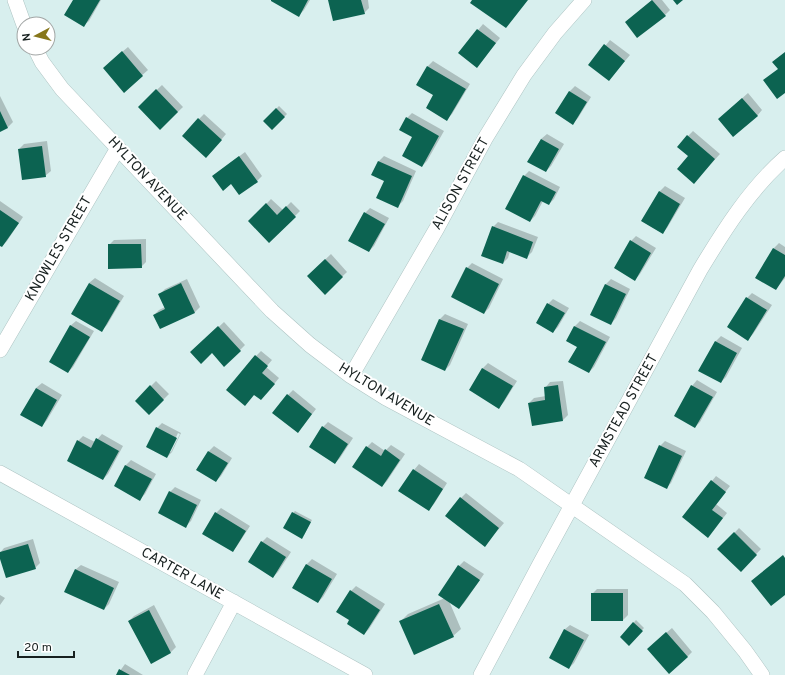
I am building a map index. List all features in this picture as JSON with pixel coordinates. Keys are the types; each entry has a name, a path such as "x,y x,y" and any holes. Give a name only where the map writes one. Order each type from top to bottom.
{"street":[{"path":"15,0 21,16"},
{"name":"ALISON STREET","path":"351,376 438,228 486,137 524,75 555,33 584,0"},
{"name":"HYLTON AVENUE","path":"39,56 62,89 272,311 310,345 351,376 386,398 518,469 685,584 713,612 745,651 762,675"},
{"name":"KNOWLES STREET","path":"0,350 118,148"},
{"name":"ARMSTEAD STREET","path":"481,675 700,270 723,232 750,196 785,158"},
{"name":"CARTER LANE","path":"0,473 365,675"},
{"path":"195,675 234,602"}],"building":[{"path":"73,0 100,0 84,27 64,15"},
{"path":"271,0 308,0 299,17"},
{"path":"328,0 361,0 365,14 333,21"},
{"path":"472,0 528,0 506,28 470,3"},
{"path":"652,0 666,16 637,38 625,22"},
{"path":"673,0 683,0 677,5"},
{"path":"477,29 496,43 477,68 458,53"},
{"path":"604,44 625,61 609,81 588,65"},
{"path":"122,51 143,76 124,93 103,68"},
{"path":"785,52 785,93 777,99 763,80 778,69 772,62"},
{"path":"427,66 466,89 447,121 426,108 433,95 416,85"},
{"path":"156,89 178,112 160,130 138,107"},
{"path":"569,91 587,102 573,125 555,113"},
{"path":"742,98 758,116 733,137 718,119"},
{"path":"276,108 285,117 272,130 263,121"},
{"path":"0,111 8,128 0,132"},
{"path":"406,117 439,136 422,167 402,156 412,137 399,130"},
{"path":"198,118 222,140 206,158 182,136"},
{"path":"687,135 715,159 694,184 677,169 688,156 677,147"},
{"path":"541,139 559,149 546,172 527,162"},
{"path":"42,146 46,177 22,180 18,149"},
{"path":"239,156 258,182 239,195 231,184 223,191 212,176"},
{"path":"378,161 412,176 398,208 376,198 384,181 371,175"},
{"path":"523,175 556,192 549,205 541,201 530,222 505,209"},
{"path":"659,191 680,204 663,234 641,221"},
{"path":"266,203 277,215 286,206 296,217 269,243 248,221"},
{"path":"0,210 19,223 2,247 0,246"},
{"path":"364,212 385,224 369,252 348,241"},
{"path":"492,226 533,242 527,259 507,251 503,264 481,256"},
{"path":"630,240 651,253 635,281 614,268"},
{"path":"108,244 141,244 142,268 108,269"},
{"path":"773,248 785,255 785,276 776,290 755,278"},
{"path":"325,259 343,277 325,295 307,276"},
{"path":"466,267 499,284 484,314 451,297"},
{"path":"89,283 120,301 102,332 71,314"},
{"path":"181,283 195,313 160,329 153,315 165,309 158,294"},
{"path":"605,284 626,294 611,325 590,315"},
{"path":"746,297 767,310 748,341 727,327"},
{"path":"547,303 565,313 553,333 536,323"},
{"path":"439,319 464,329 445,371 421,360"},
{"path":"70,325 90,337 68,373 49,362"},
{"path":"218,326 241,351 224,367 212,353 201,364 190,352"},
{"path":"574,326 606,342 589,373 568,362 577,347 566,341"},
{"path":"715,341 737,353 721,383 698,371"},
{"path":"255,355 268,366 262,373 275,384 261,400 254,395 245,406 226,390"},
{"path":"482,368 513,386 499,409 469,390"},
{"path":"150,385 164,400 149,415 135,401"},
{"path":"558,385 563,421 532,426 528,403 545,400 544,387"},
{"path":"691,385 713,397 695,428 674,416"},
{"path":"36,388 57,400 42,427 20,415"},
{"path":"287,394 312,414 298,433 272,413"},
{"path":"322,426 348,444 335,464 309,447"},
{"path":"156,427 177,438 167,458 146,447"},
{"path":"96,438 119,451 103,480 67,461 77,440 91,448"},
{"path":"659,445 682,456 667,489 644,478"},
{"path":"366,446 381,456 385,449 400,460 382,487 352,467"},
{"path":"208,451 228,463 216,482 196,470"},
{"path":"125,465 152,479 140,501 114,486"},
{"path":"413,469 443,489 429,511 398,491"},
{"path":"711,480 726,492 712,510 723,518 708,538 682,517"},
{"path":"169,491 197,505 186,528 158,513"},
{"path":"460,497 499,528 485,547 445,516"},
{"path":"215,512 246,531 233,552 202,534"},
{"path":"292,512 311,522 302,539 283,528"},
{"path":"734,532 757,555 741,572 717,549"},
{"path":"261,541 286,557 273,578 248,562"},
{"path":"28,544 36,569 6,578 0,559 0,552"},
{"path":"783,555 785,558 785,595 771,606 751,581"},
{"path":"306,564 332,579 318,603 292,588"},
{"path":"458,565 480,580 459,609 438,595"},
{"path":"75,569 114,588 104,610 64,592"},
{"path":"350,590 380,610 364,635 347,624 349,620 336,612"},
{"path":"591,593 623,593 623,621 591,621"},
{"path":"439,604 454,637 414,655 399,621"},
{"path":"149,610 171,653 151,664 128,621"},
{"path":"633,622 643,631 629,646 620,637"},
{"path":"564,629 584,640 569,669 549,658"},
{"path":"666,632 688,657 669,674 647,649"},
{"path":"119,669 130,675 116,675"}]}
